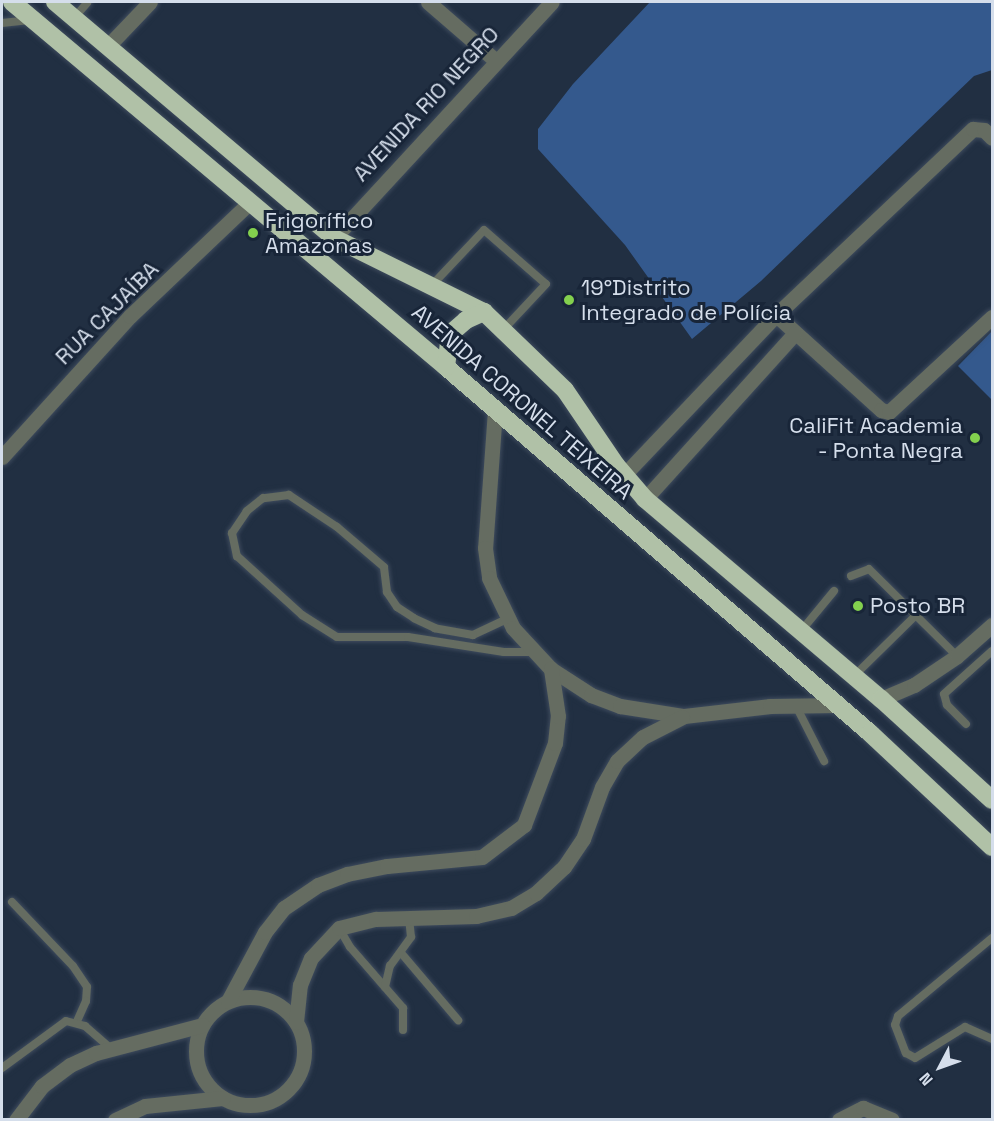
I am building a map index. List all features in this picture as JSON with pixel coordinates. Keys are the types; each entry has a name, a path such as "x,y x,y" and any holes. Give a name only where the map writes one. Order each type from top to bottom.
{"highway":[{"name":"AVENIDA CORONEL TEIXEIRA","path":"12,2 446,367 838,705 993,847"},
{"name":"AVENIDA CORONEL TEIXEIRA","path":"55,2 334,238 433,284 484,312 565,390 624,474 645,499 881,699 993,800"},
{"path":"446,367 450,334 466,320 484,312"}],"street":[{"path":"107,47 150,2"},
{"path":"428,2 495,61"},
{"name":"AVENIDA RIO NEGRO","path":"334,238 495,61 552,2"},
{"path":"624,474 776,315 973,129 984,130 993,138"},
{"name":"RUA CAJAÍBA","path":"2,457 130,316 249,203"},
{"path":"776,315 794,334 881,410 889,412 993,316"},
{"path":"645,499 794,334"},
{"path":"495,410 484,548 489,578 507,619 532,652 550,669 591,695 620,706 684,716 796,706 838,705"},
{"path":"881,699 914,685 957,656 993,625"},
{"path":"228,1001 265,932 284,908 318,885 348,874 387,866 482,857 525,825 555,743 558,716 550,669"},
{"path":"115,1119 145,1106 223,1098 254,1105 283,1094 294,1083 304,1053 296,1023 300,985 311,958 339,927 352,922 476,916 511,908 536,893 564,867 583,839 602,787 617,761 643,737 684,716"},
{"path":"223,1098 210,1087 196,1061 202,1025 213,1011 228,1001 243,997 269,1000 296,1023"},
{"path":"16,1119 42,1086 70,1065 111,1049 202,1025"},
{"path":"839,1119 863,1108 885,1118"}],"lane":[{"path":"74,18 87,3"},
{"path":"2,23 33,19"},
{"path":"433,284 484,230 546,284 503,330"},
{"path":"507,619 473,635 435,628 414,618 397,607 387,592 384,567 337,526 290,495 263,498 247,510 232,533 237,556 302,615 337,637 408,637 504,652 532,652"},
{"path":"851,576 869,569 957,656"},
{"path":"801,631 834,591"},
{"path":"854,676 916,615"},
{"path":"966,724 947,705 944,694 993,651"},
{"path":"796,706 824,762"},
{"path":"12,902 73,966 87,987 86,1001 77,1021"},
{"path":"385,987 390,966 402,954 411,937 409,918"},
{"path":"339,927 350,947 403,1008 403,1030"},
{"path":"993,938 898,1016 895,1025 906,1053 915,1058 965,1028 993,1039"},
{"path":"402,954 458,1020"},
{"path":"77,1021 111,1049"},
{"path":"2,1068 56,1026 77,1021"}],"shaded area":[{"path":"650,2 992,2 992,70 974,76 761,281 692,339 625,245 538,149 538,129 573,84"},
{"path":"992,331 992,400 958,366"}],"place":[{"name":"Frigorífico Amazonas","path":"253,233"},
{"name":"19°Distrito Integrado de Polícia","path":"569,300"},
{"name":"CaliFit Academia - Ponta Negra","path":"975,438"},
{"name":"Posto BR","path":"858,606"}]}
